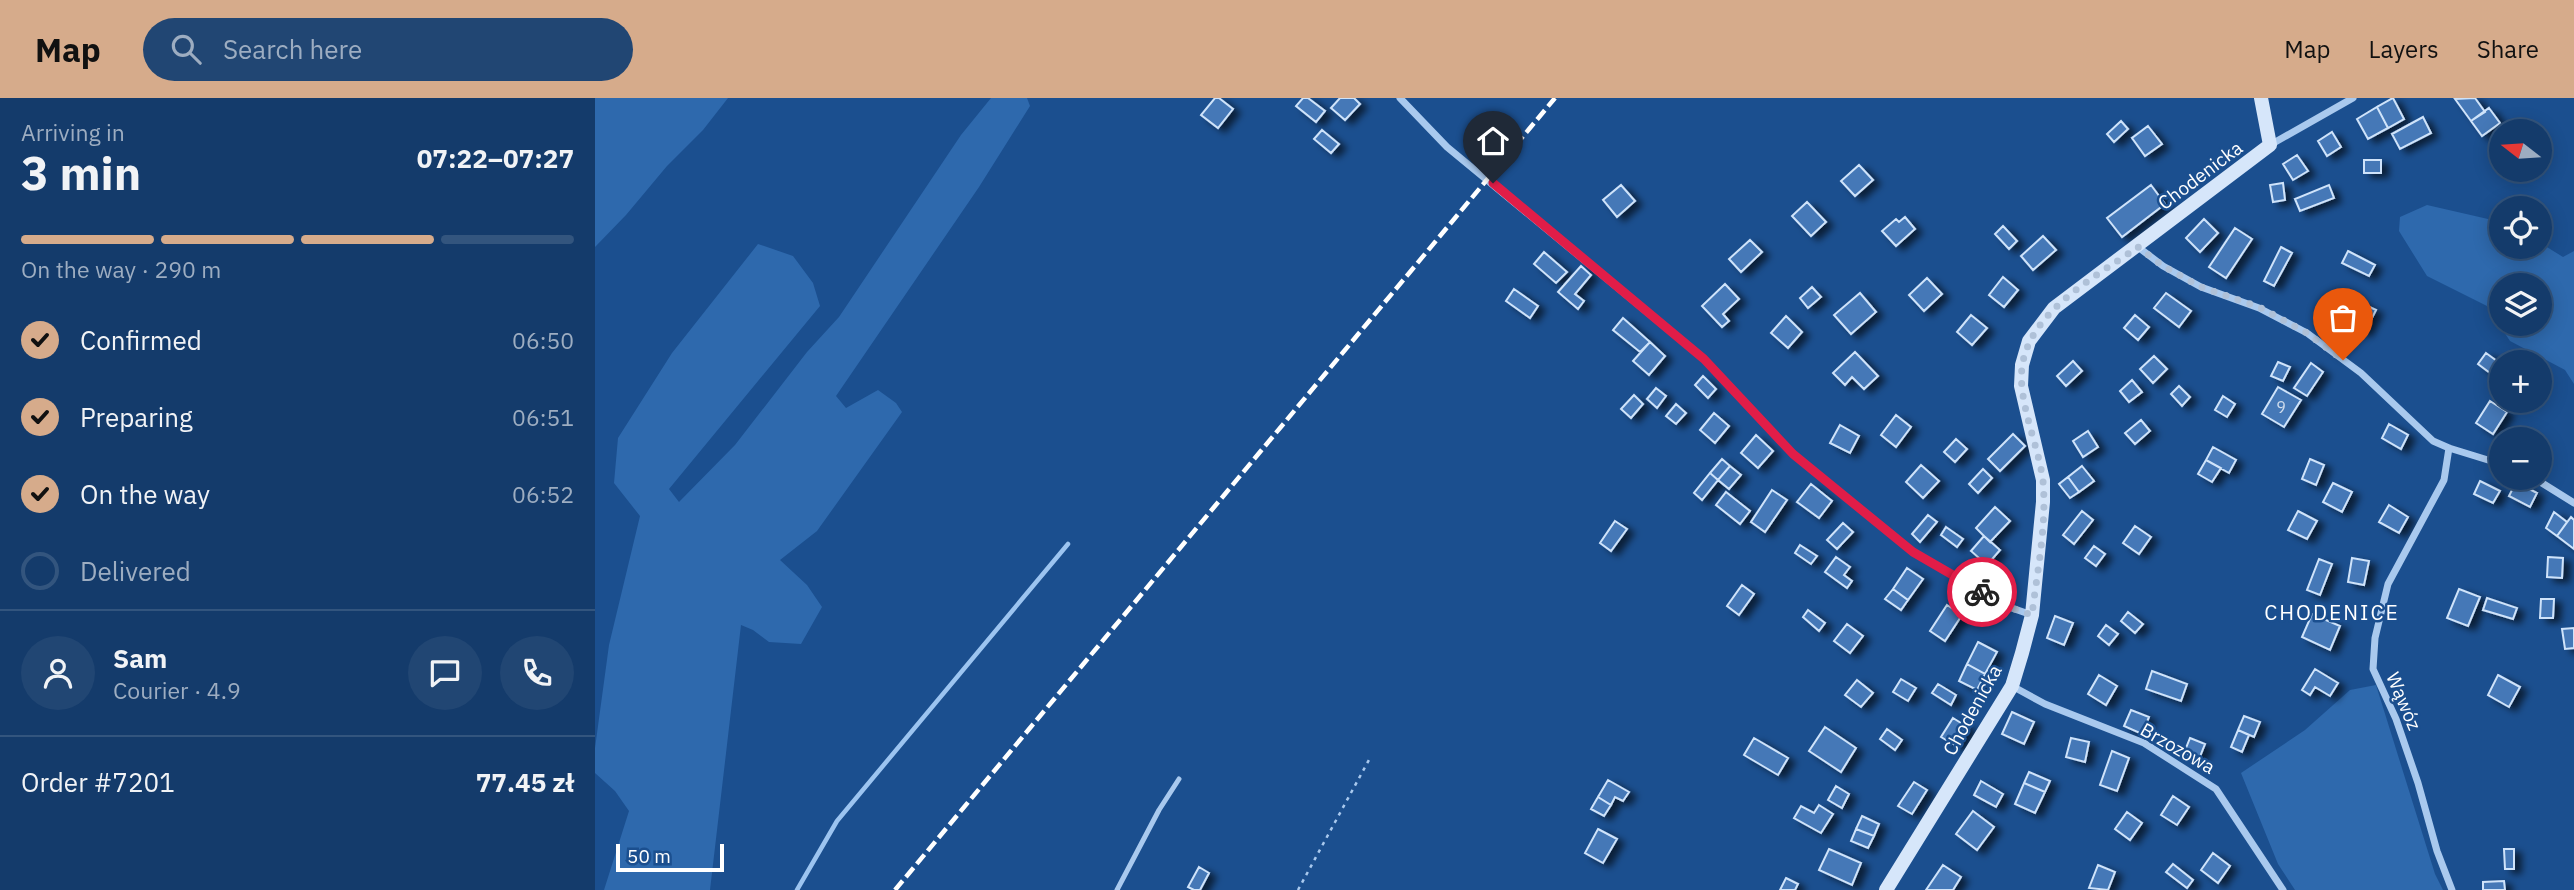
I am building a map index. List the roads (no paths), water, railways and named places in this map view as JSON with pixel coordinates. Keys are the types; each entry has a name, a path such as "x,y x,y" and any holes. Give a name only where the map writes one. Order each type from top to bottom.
{"street":[{"path":"1400,98 1447,147 1704,359 1793,454 1913,552 2006,606 2032,615"},
{"path":"2262,98 2270,145 2353,98"},
{"name":"Chodenicka","path":"1886,890 2012,686 2032,615 2043,480 2021,386 2022,365 2029,341 2054,308 2270,145"},
{"path":"2138,247 2163,266 2201,287 2259,307 2307,333 2361,373 2433,441 2449,449 2489,461"},
{"name":"Wąwóz","path":"2449,449 2444,480 2388,584 2375,638 2373,669 2396,719 2419,783 2437,851 2452,890"},
{"path":"2552,489 2574,503"},
{"name":"Brzozowa","path":"2012,686 2045,704 2144,743 2216,789 2283,890"}],"lane":[{"path":"1117,890 1159,810 1179,779"}],"waterway":[{"path":"797,890 837,821 1068,544"}],"railway":[{"path":"895,890 1555,98"}],"district":[{"name":"CHODENICE","path":"2332,613"}]}
